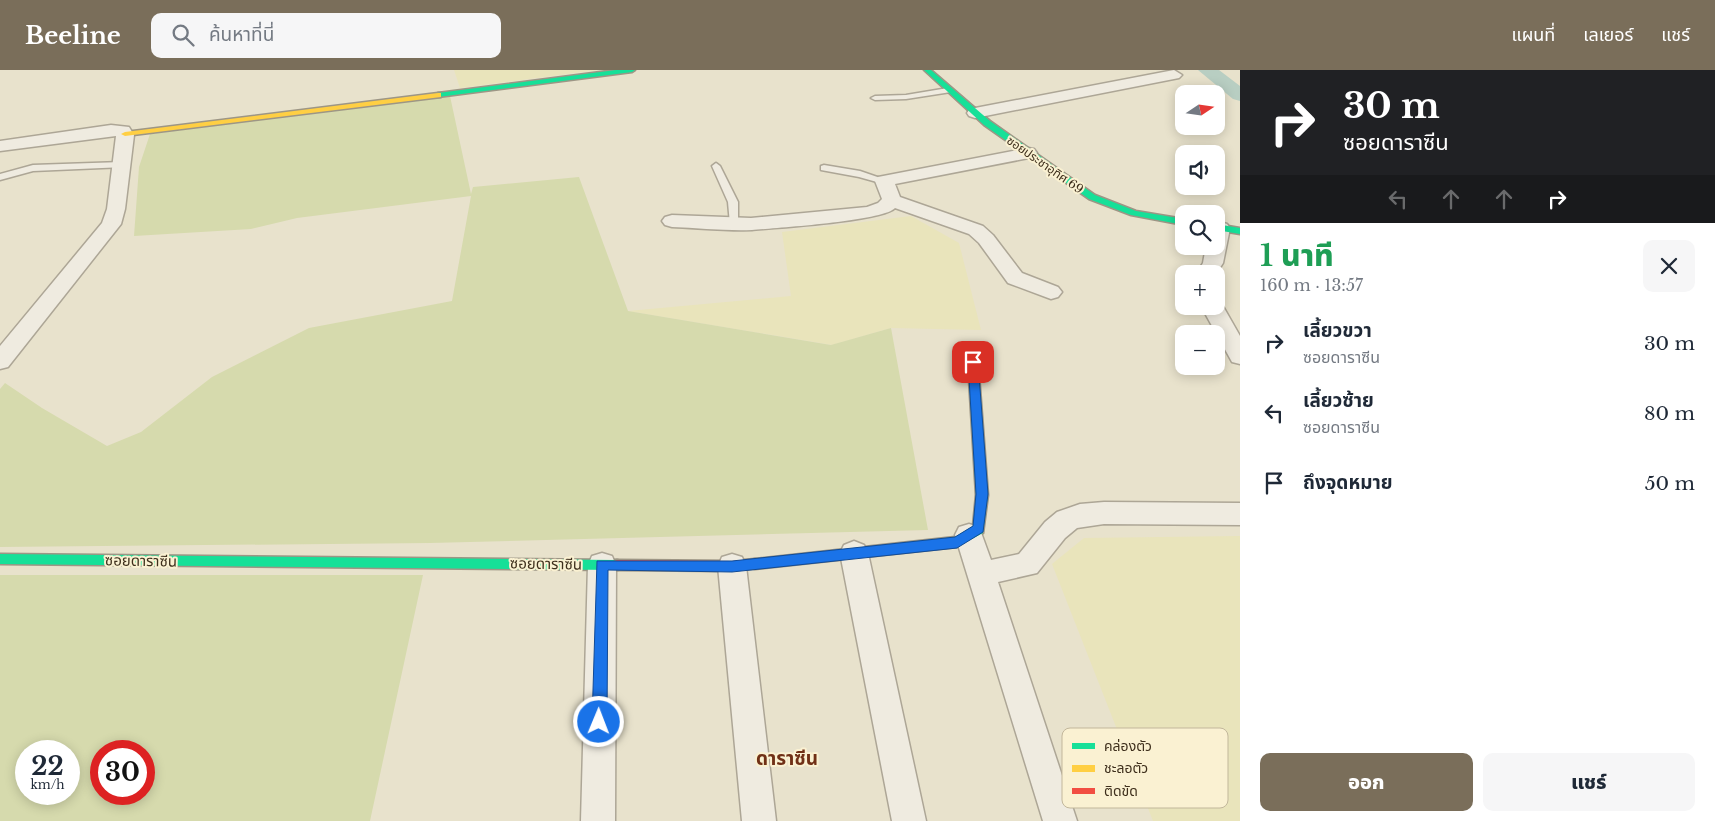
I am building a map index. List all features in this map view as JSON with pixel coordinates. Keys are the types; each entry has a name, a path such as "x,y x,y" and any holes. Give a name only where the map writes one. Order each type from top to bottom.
{"street":[{"path":"0,146 111,130 123,131 125,134 632,70"},
{"name":"ซอยประชาอุทิศ 69","path":"927,70 975,113 1028,153 1092,197 1134,213 1175,220"},
{"path":"975,113 1174,75"},
{"path":"0,361 111,224 116,210 125,134"},
{"path":"891,200 889,190 884,181 1028,153"},
{"path":"672,221 736,224 804,220 869,212 885,207 891,200"},
{"path":"891,200 976,230 986,239 1015,278 1051,292"},
{"path":"1225,229 1240,231"},
{"path":"1217,315 1240,356"},
{"path":"973,362 982,494 979,529 969,535 1060,821"},
{"path":"981,574 1027,564 1055,530 1067,520 1080,515 1104,513 1240,514"},
{"name":"ซอยดาราซีน","path":"0,559 732,566 957,542 969,535"},
{"path":"854,553 909,821"},
{"path":"598,821 602,565"},
{"path":"732,566 760,821"}],"lane":[{"path":"875,98 906,97 948,90"},
{"path":"0,177 34,168 122,165"},
{"path":"716,166 733,202 736,224"},
{"path":"824,168 860,174 884,181"}],"shaded area":[{"path":"454,70 599,70 460,88"},
{"path":"911,216 959,243 981,330 891,328 832,345 628,311 791,296 782,232"},
{"path":"1240,536 1240,821 1153,821 1148,808 1228,808 1228,728 1116,728 1052,564 1084,538"}],"green space":[{"path":"450,96 471,194 473,187 579,177 628,311 831,345 891,328 928,530 430,543 0,547 0,389 5,383 42,408 107,446 141,432 212,377 309,328 452,301 471,196 297,218 251,229 134,236 139,167 150,134"},
{"path":"0,575 423,575 370,821 0,821"}],"waterway":[{"path":"1207,70 1240,95"}],"traffic: fast":[{"path":"438,95 632,70"},
{"path":"927,70 987,123 1092,197 1134,213 1175,220"},
{"path":"1225,228 1240,231"},
{"path":"755,564 957,542 979,529 982,495 973,362"},
{"path":"0,559 617,565"}],"traffic: slow":[{"path":"125,134 438,95"}],"traffic: jam":[{"path":"617,565 732,566 755,564"}],"district":[{"name":"ดาราซีน","path":"787,758"}],"route":[{"path":"599,722 602,565 732,566 957,542 979,529 982,494 973,362"}]}
